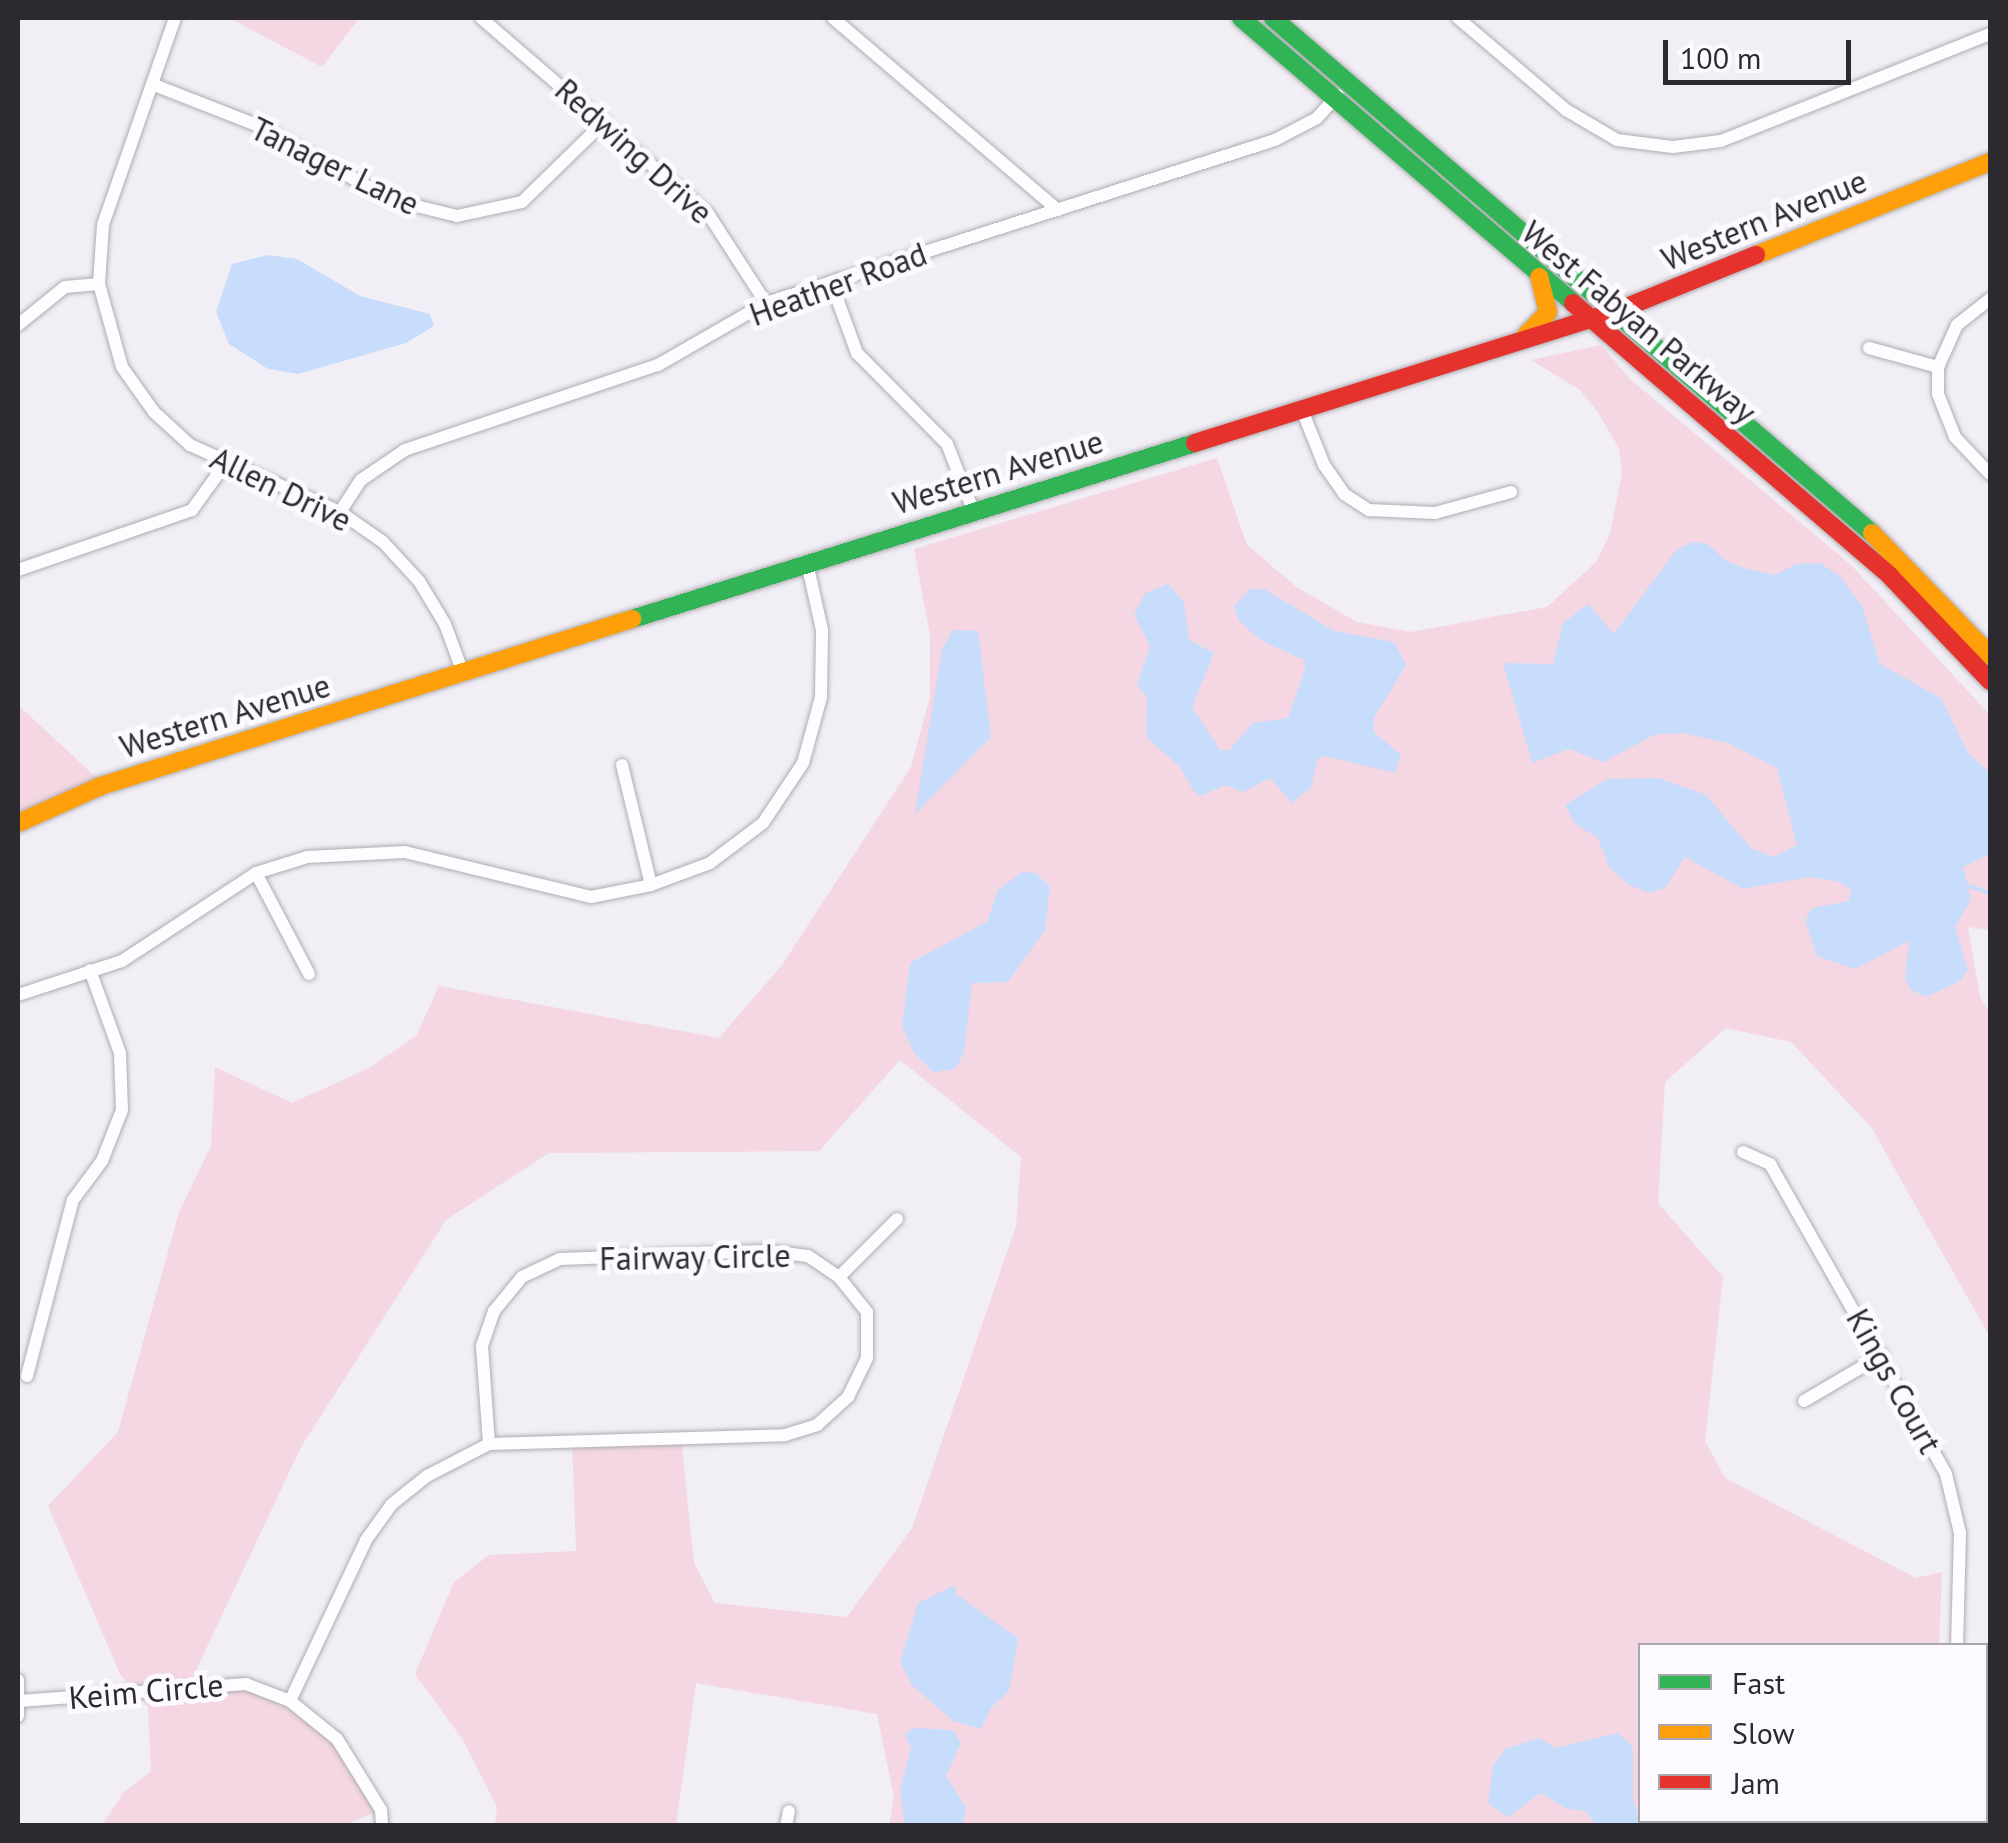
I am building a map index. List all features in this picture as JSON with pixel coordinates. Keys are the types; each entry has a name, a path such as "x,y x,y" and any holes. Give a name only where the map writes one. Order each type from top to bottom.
{"street":[{"name":"Allen Drive","path":"175,18 156,86 103,225 99,284 122,367 154,412 224,464 340,512 383,542 419,581 445,624 462,673"},
{"name":"Redwing Drive","path":"482,18 709,214 766,303"},
{"path":"833,18 1058,210"},
{"name":"West Fabyan Parkway","path":"1241,18 1890,576 1990,681"},
{"name":"West Fabyan Parkway","path":"1273,18 1619,310 1882,540 1990,655"},
{"path":"1458,18 1566,110 1617,140 1673,147 1721,141 1990,34"},
{"name":"Heather Road","path":"340,512 361,480 405,450 658,365 766,303 1286,136 1334,99 1349,82"},
{"name":"Tanager Lane","path":"156,86 259,126 392,200 457,216 522,202 604,122"},
{"name":"Western Avenue","path":"18,824 101,786 1619,310 1990,162"},
{"path":"1520,341 1548,312 1539,276"},
{"path":"831,282 858,353 947,444 973,510"},
{"path":"18,324 65,287 99,284"},
{"path":"1990,300 1957,325 1938,367 1938,394 1954,437 1990,474"},
{"path":"1869,348 1938,367"},
{"path":"1302,410 1324,466 1344,494 1369,510 1435,513 1511,492"},
{"path":"18,570 192,510 224,464"},
{"path":"18,995 152,944 256,873 308,857 377,850 592,897 651,885 710,863 763,822 804,764 821,697 822,630 807,563"},
{"path":"622,764 651,885"},
{"path":"256,873 310,974"},
{"path":"27,1376 73,1200 102,1161 122,1110 120,1053 90,970"},
{"name":"Kings Court","path":"1743,1152 1770,1164 1946,1474 1960,1533 1957,1643"},
{"path":"839,1277 897,1220"},
{"name":"Fairway Circle","path":"290,1700 366,1540 392,1504 489,1444 785,1435 817,1425 848,1397 867,1358 866,1312 839,1277 808,1256 767,1252 560,1259 522,1276 494,1311 482,1346 489,1444"},
{"path":"1804,1401 1882,1356"},
{"path":"18,1680 18,1716"},
{"name":"Keim Circle","path":"19,1701 202,1683 246,1684 290,1700 337,1740 382,1810 382,1826"}],"shaded area":[{"path":"229,18 359,18 322,67"},
{"path":"1601,345 1630,379 1852,566 1990,715 1990,930 1968,927 1980,997 1990,1013 1990,1337 1871,1127 1791,1042 1726,1028 1665,1082 1658,1203 1723,1277 1705,1441 1725,1478 1916,1578 1942,1572 1939,1643 1638,1643 1638,1823 1902,1825 889,1825 894,1797 877,1714 696,1683 676,1825 495,1825 497,1807 463,1740 415,1674 454,1582 489,1555 576,1551 572,1440 681,1438 694,1563 715,1603 847,1617 912,1528 1016,1226 1021,1157 900,1060 819,1151 549,1153 446,1220 301,1447 190,1683 246,1684 290,1701 337,1739 381,1810 344,1825 102,1825 124,1792 151,1771 148,1708 120,1674 48,1506 118,1432 179,1212 211,1146 215,1067 292,1103 369,1068 416,1036 439,986 719,1038 782,965 911,767 930,697 930,635 914,549 1217,458 1247,545 1298,588 1357,622 1411,632 1547,607 1596,562 1610,534 1622,473 1619,448 1597,411 1580,390 1531,360"},
{"path":"18,705 99,780 18,816"}],"water":[{"path":"268,255 297,259 360,296 430,314 434,326 406,343 298,374 268,369 229,344 216,312 232,264"},
{"path":"1693,542 1708,544 1726,561 1747,569 1775,575 1796,564 1820,563 1840,576 1862,606 1880,664 1941,698 1968,753 1990,773 1990,854 1963,867 1971,899 1955,927 1968,970 1960,981 1926,997 1911,990 1905,978 1909,941 1855,969 1817,956 1805,921 1812,908 1849,901 1851,889 1837,881 1809,877 1743,889 1685,857 1665,888 1649,893 1628,884 1609,867 1598,838 1575,824 1565,805 1607,779 1658,778 1706,795 1751,848 1773,857 1797,845 1777,768 1728,743 1683,733 1654,735 1603,762 1569,749 1532,763 1503,663 1553,664 1563,623 1588,604 1614,634 1676,550"},
{"path":"1168,584 1184,602 1189,640 1214,653 1192,707 1220,750 1229,750 1253,723 1288,718 1305,669 1304,660 1262,641 1239,621 1234,606 1250,589 1264,589 1334,631 1394,642 1406,665 1374,718 1374,732 1401,755 1395,773 1325,756 1318,758 1311,787 1292,803 1270,778 1243,792 1226,785 1200,796 1194,792 1180,767 1146,737 1147,698 1137,684 1150,646 1134,615 1145,593"},
{"path":"953,630 978,631 991,737 915,814 942,649"},
{"path":"1023,872 1036,873 1050,887 1045,930 1008,982 972,983 964,1053 955,1069 933,1072 914,1053 902,1026 910,963 987,922 998,890"},
{"path":"955,1585 956,1594 1018,1638 1009,1691 991,1708 981,1729 953,1721 912,1685 900,1662 918,1603"},
{"path":"913,1728 953,1730 961,1743 946,1776 966,1807 963,1825 905,1825 900,1790 911,1748 905,1735"},
{"path":"1618,1733 1633,1747 1633,1799 1638,1823 1680,1823 1596,1825 1586,1811 1567,1809 1541,1793 1508,1817 1488,1803 1493,1766 1505,1749 1539,1738 1556,1748"}],"waterway":[{"path":"1969,886 1990,893"}],"traffic: fast":[{"path":"1241,18 1573,303"},
{"path":"1273,18 1872,533"},
{"path":"632,619 1195,443"}],"traffic: slow":[{"path":"1756,255 1990,162"},
{"path":"1526,335 1548,312 1539,277"},
{"path":"1872,533 1990,655"},
{"path":"18,823 101,786 632,619"}],"traffic: jam":[{"path":"1195,443 1619,310 1756,255"},
{"path":"1573,303 1890,576 1990,681"}]}
